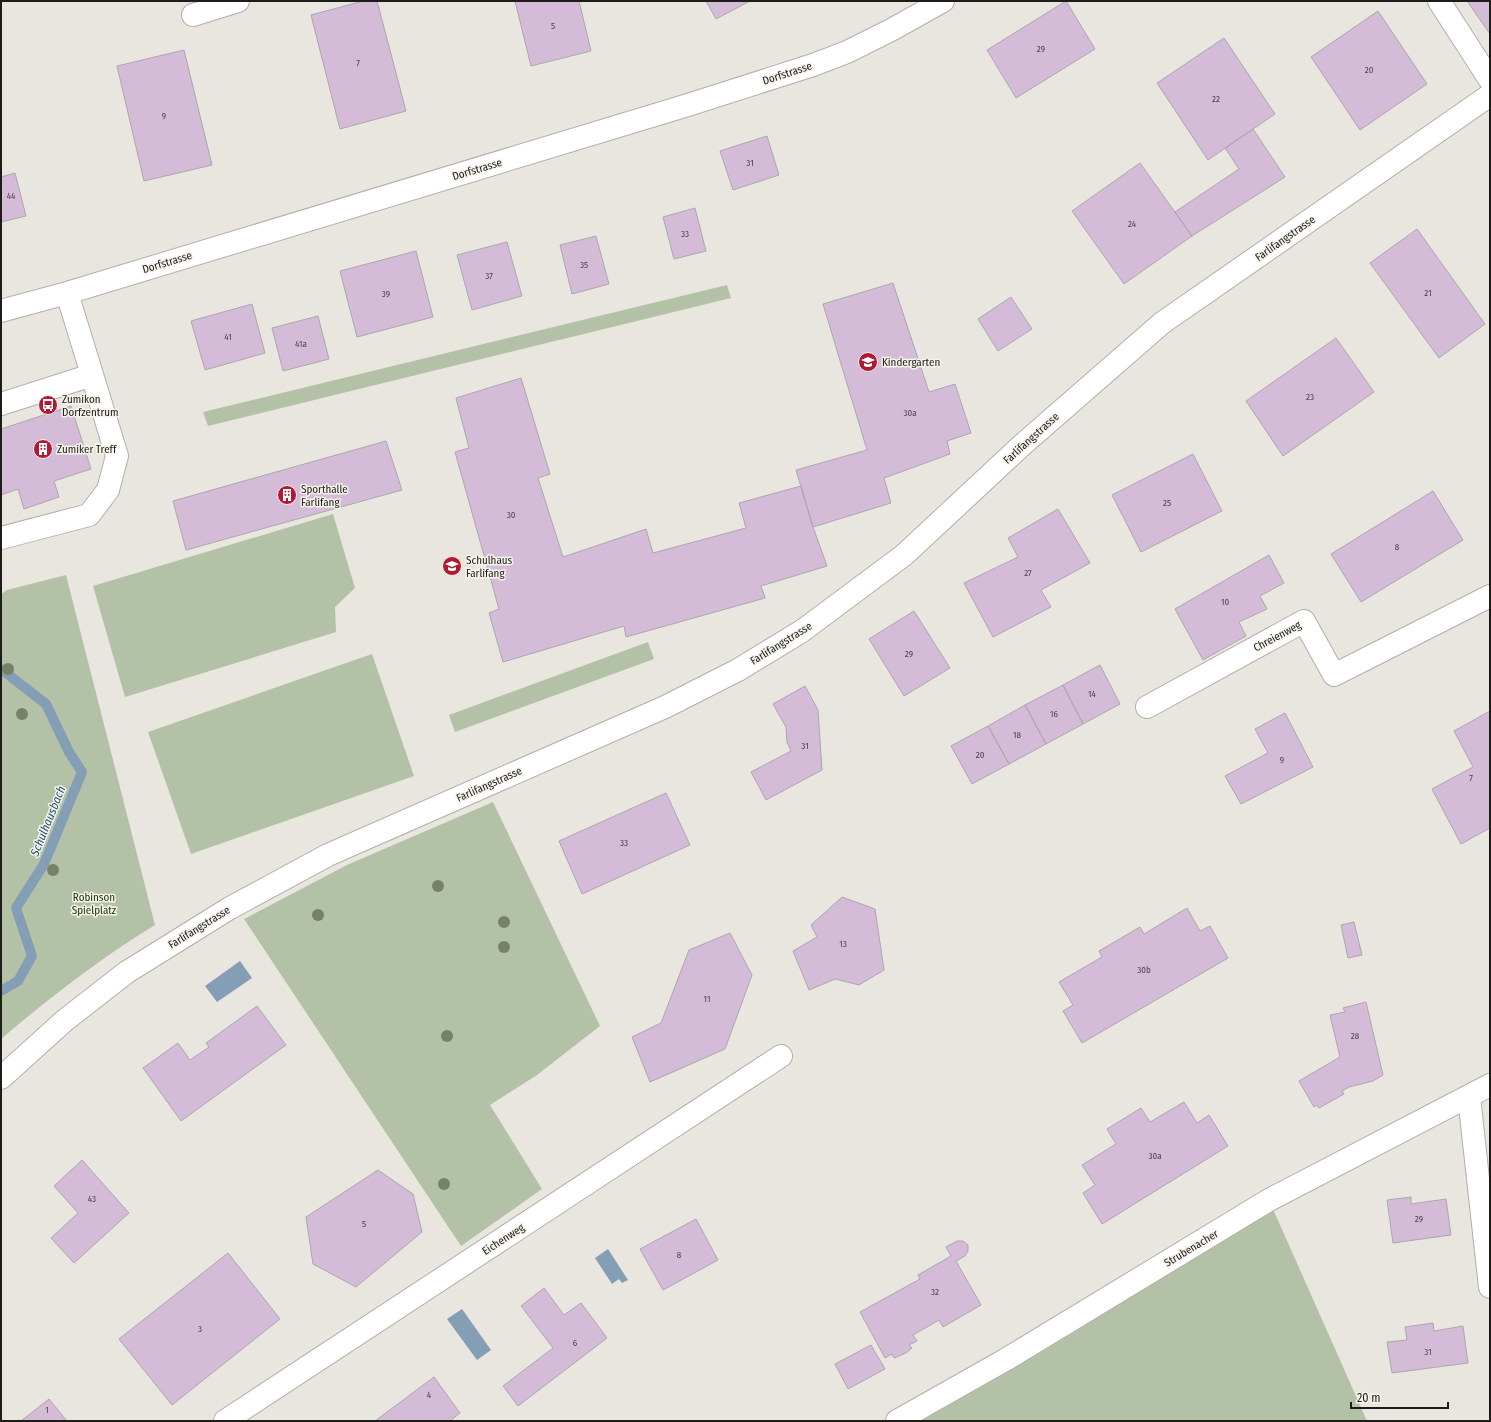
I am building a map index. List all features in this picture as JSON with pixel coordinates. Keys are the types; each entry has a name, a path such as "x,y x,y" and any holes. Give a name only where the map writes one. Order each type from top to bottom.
{"street":[{"path":"194,15 238,1"},
{"name":"Dorfstrasse","path":"1,310 67,292 688,105 813,65 847,52 893,29 942,1"},
{"path":"1439,1 1490,80"},
{"name":"Farlifangstrasse","path":"1,1078 64,1021 127,972 230,908 328,855 665,706 763,656 802,631 904,555 1021,446 1162,323 1490,95"},
{"path":"1,538 89,515 108,490 116,456 67,292"},
{"path":"1,404 92,375"},
{"name":"Chreienweg","path":"1147,707 1304,621 1334,675 1490,596"},
{"name":"Eichenweg","path":"225,1421 781,1056"},
{"name":"Strubenacher","path":"897,1421 1006,1360 1269,1200 1490,1086"},
{"path":"1469,1097 1490,1287"}],"green space":[{"path":"727,285 731,298 208,426 203,412"},
{"path":"333,514 355,588 335,607 336,632 125,697 93,586"},
{"name":"Robinson Spielplatz","path":"66,575 155,925 76,979 1,1039 1,594 7,590"},
{"path":"648,642 654,659 455,732 449,715"},
{"path":"372,654 414,776 191,854 148,732"},
{"path":"493,802 600,1026 537,1075 490,1105 542,1189 461,1246 244,919 347,865"},
{"path":"1269,1200 1367,1421 897,1421"}],"water":[{"path":"240,961 252,978 217,1002 205,986"},
{"path":"608,1249 628,1280 622,1283 619,1279 612,1284 595,1258"},
{"path":"462,1309 491,1350 477,1360 447,1319"}],"building":[{"path":"363,1 377,1 406,111 340,129 311,15"},
{"path":"515,1 579,1 591,51 531,66"},
{"path":"706,1 750,1 716,19"},
{"path":"1066,1 1095,49 1016,98 987,50"},
{"path":"1467,1 1490,1 1490,34"},
{"path":"1378,11 1427,84 1360,130 1311,57"},
{"path":"1224,38 1275,114 1208,160 1157,83"},
{"path":"184,50 212,165 144,181 117,66"},
{"path":"1253,129 1285,177 1192,236 1175,212 1239,169 1225,148"},
{"path":"767,136 779,175 733,190 720,151"},
{"path":"1140,163 1192,236 1124,284 1072,211"},
{"path":"15,173 26,216 1,222 1,177"},
{"path":"695,208 706,251 674,259 663,217"},
{"path":"1417,229 1485,324 1439,358 1370,263"},
{"path":"596,236 609,284 572,294 560,245"},
{"path":"507,242 522,296 472,310 457,255"},
{"path":"416,251 433,317 357,337 340,271"},
{"path":"893,283 929,392 955,384 971,433 947,441 950,454 884,478 891,503 813,527 796,470 867,450 823,304"},
{"path":"1011,297 1032,329 998,351 978,319"},
{"path":"252,304 265,353 205,370 191,321"},
{"path":"318,316 329,359 283,371 272,328"},
{"path":"1336,338 1374,392 1283,456 1246,401"},
{"name":"Schulhaus Farlifang","path":"521,378 550,474 538,478 563,557 646,529 653,553 746,528 739,503 801,486 813,527 827,566 761,586 765,598 626,637 624,626 503,662 489,613 499,609 455,452 469,448 456,398"},
{"name":"Zumiker Treff","path":"71,406 91,469 54,481 59,497 24,509 18,489 1,495 1,429"},
{"name":"Sporthalle Farlifang","path":"386,441 402,490 186,550 173,501"},
{"path":"1193,454 1222,511 1141,552 1112,495"},
{"path":"1433,491 1463,540 1361,602 1331,554"},
{"path":"1058,509 1090,563 1041,590 1051,607 993,637 964,583 1018,557 1008,538"},
{"path":"1269,555 1284,583 1260,596 1267,609 1239,622 1246,636 1203,660 1175,609"},
{"path":"914,611 950,668 904,696 869,639"},
{"path":"1100,665 1120,704 1083,724 1063,685"},
{"path":"1063,685 1083,724 1046,744 1025,705"},
{"path":"805,686 818,710 822,770 766,800 751,772 791,751 787,742 786,727 773,704"},
{"path":"1025,705 1046,744 1009,764 988,726"},
{"path":"1490,711 1490,828 1461,844 1432,789 1473,767 1454,731"},
{"path":"1285,713 1313,767 1241,804 1225,776 1268,753 1255,729"},
{"path":"988,726 1009,764 972,784 951,746"},
{"path":"666,793 690,845 582,894 559,841"},
{"path":"842,897 875,909 884,970 859,985 835,979 809,990 793,951 817,937 811,925"},
{"path":"1187,908 1200,931 1210,926 1228,958 1082,1043 1063,1011 1073,1005 1059,982 1102,957 1099,951 1140,927 1144,934"},
{"path":"1354,922 1362,955 1348,958 1341,925"},
{"path":"730,933 752,975 725,1049 650,1082 632,1037 661,1023 689,950"},
{"path":"1366,1002 1383,1075 1373,1081 1349,1087 1342,1091 1344,1094 1319,1108 1317,1105 1314,1107 1299,1081 1340,1057 1330,1015 1345,1012 1343,1008"},
{"path":"257,1006 286,1045 181,1121 143,1068 178,1043 190,1060 209,1047 206,1043"},
{"path":"1184,1102 1197,1123 1209,1115 1228,1146 1102,1224 1083,1193 1095,1185 1082,1165 1116,1144 1107,1129 1141,1108 1150,1122"},
{"path":"82,1160 129,1213 74,1263 51,1238 78,1213 54,1186"},
{"path":"378,1170 413,1194 422,1232 356,1287 313,1264 306,1217"},
{"path":"1411,1197 1411,1204 1446,1199 1451,1235 1393,1243 1387,1200"},
{"path":"696,1219 718,1260 663,1290 640,1249"},
{"path":"957,1241 963,1241 968,1245 968,1251 965,1256 956,1261 981,1305 943,1327 939,1320 913,1335 917,1341 909,1345 912,1348 906,1353 894,1358 892,1354 885,1358 860,1312 920,1279 918,1275 951,1256 946,1247"},
{"path":"228,1253 280,1319 172,1405 119,1339"},
{"path":"544,1288 564,1315 581,1303 607,1338 518,1406 503,1386 553,1348 521,1306"},
{"path":"1433,1323 1434,1331 1463,1326 1468,1363 1392,1373 1387,1342 1407,1340 1405,1327"},
{"path":"871,1345 885,1369 848,1389 835,1364"},
{"path":"434,1377 460,1413 450,1421 375,1421"},
{"path":"49,1399 67,1421 21,1421"}],"waterway":[{"name":"Schulhausbach","path":"1,669 46,704 69,752 82,772 44,864 16,908 32,956 18,981 1,991"}],"place":[{"name":"Kindergarten","path":"868,362"},
{"name":"Zumikon Dorfzentrum","path":"48,405"},
{"name":"Zumiker Treff","path":"43,449"},
{"name":"Sporthalle Farlifang","path":"287,495"},
{"name":"Schulhaus Farlifang","path":"452,566"}]}
